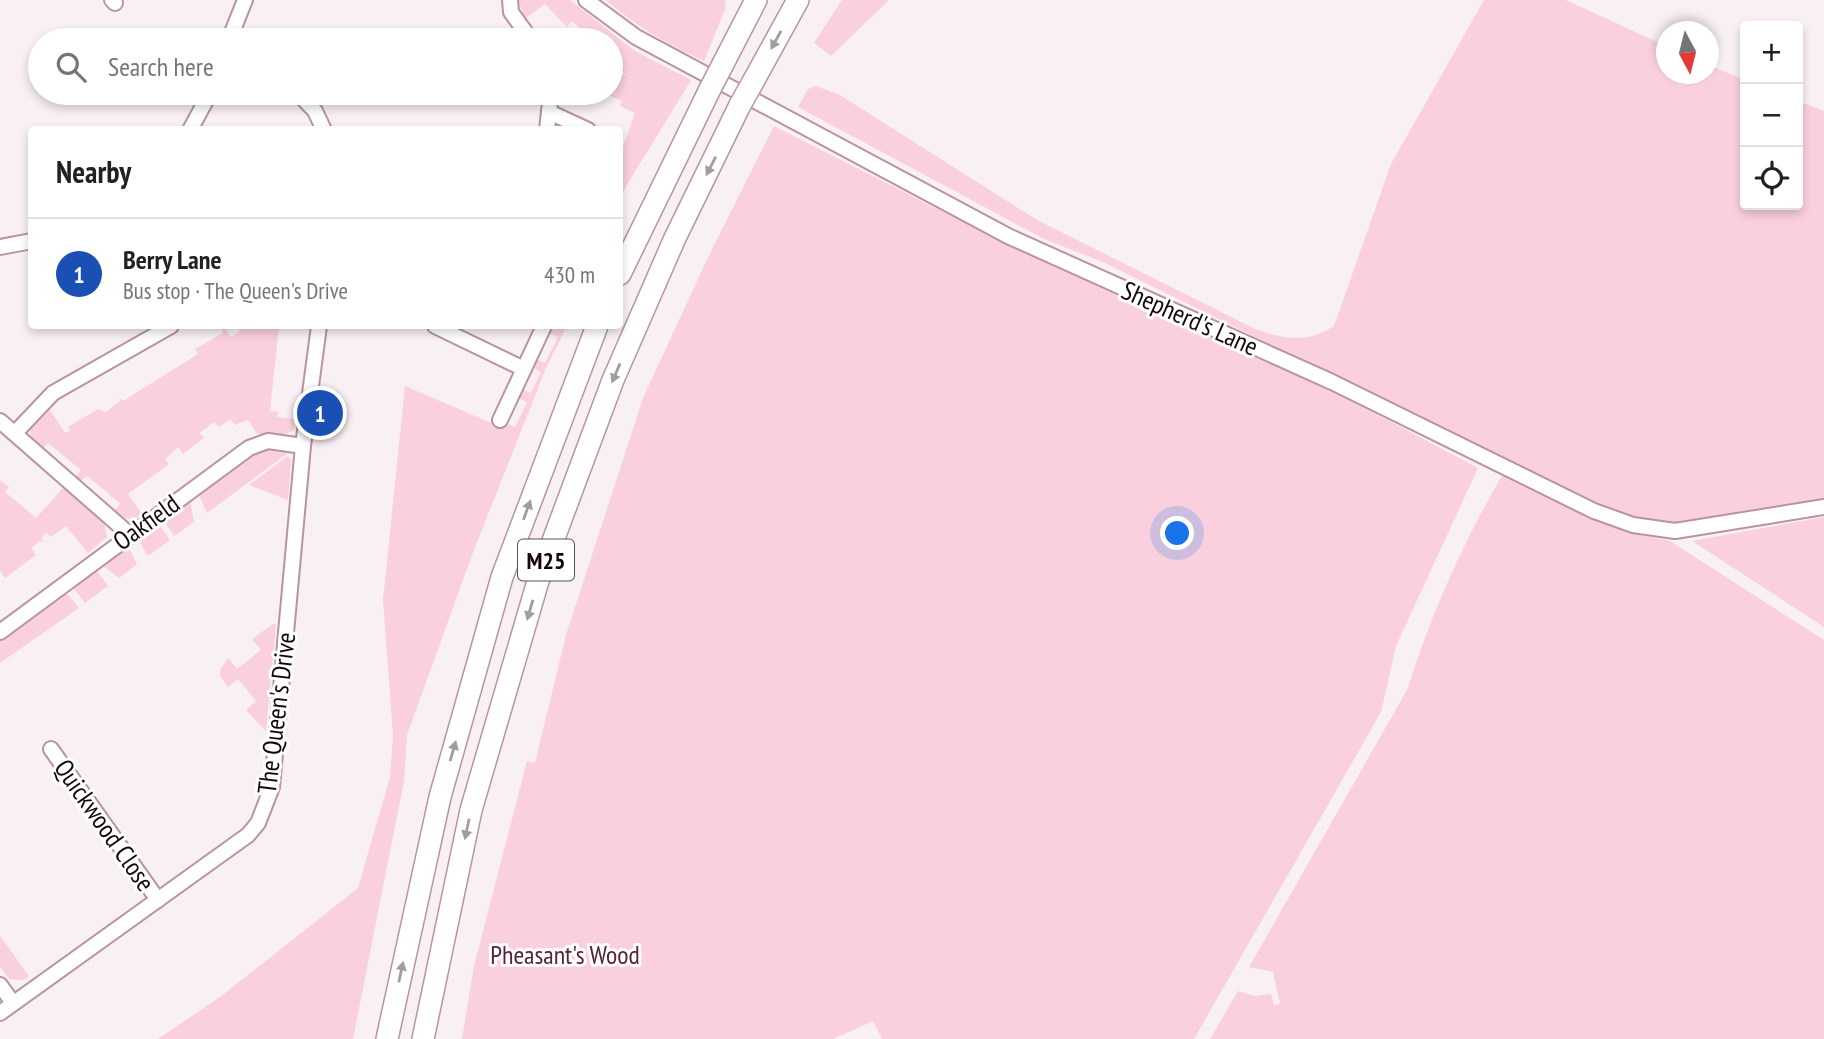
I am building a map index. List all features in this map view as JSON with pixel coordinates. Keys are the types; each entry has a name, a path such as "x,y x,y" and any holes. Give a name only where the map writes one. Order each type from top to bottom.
{"highway":[{"path":"623,268 710,89 757,0"},
{"name":"M25","path":"423,1039 471,810 538,581 613,380 675,238 740,105 798,0"},
{"name":"M25","path":"387,1039 440,797 502,577 596,329"}],"street":[{"path":"234,28 244,0"},
{"path":"510,0 512,12 523,28"},
{"name":"Shepherd's Lane","path":"586,0 636,37 1008,236 1332,382 1594,511 1633,525 1675,531 1824,507"},
{"path":"192,126 204,105"},
{"path":"309,105 322,126"},
{"path":"547,126 550,105"},
{"path":"549,112 579,126"},
{"path":"0,247 28,242"},
{"path":"15,433 53,393 166,329"},
{"name":"The Queen's Drive","path":"0,1013 248,835 258,823 272,787 303,446 319,329"},
{"path":"441,329 524,369"},
{"path":"500,420 543,329"},
{"path":"0,421 129,534"},
{"name":"Oakfield","path":"0,632 129,534 249,448 268,441 303,446"},
{"name":"Quickwood Close","path":"51,749 158,900"},
{"path":"0,985 13,1003"}],"green space":[{"path":"518,0 570,0 606,28 580,28 572,21 567,27 545,4 525,19"},
{"path":"606,0 725,0 726,7 704,61 653,34"},
{"path":"842,0 889,0 831,56 814,43"},
{"path":"1484,0 1566,0 1656,41 1656,84 1719,84 1719,69 1740,78 1740,210 1803,210 1803,103 1824,111 1824,502 1710,522 1668,525 1631,518 1509,462 1103,262 1046,240 798,107 808,89 816,86 840,95 1037,220 1255,329 1296,338 1324,332 1334,326 1391,164"},
{"path":"623,42 635,51 691,80 623,192 623,147 635,113 620,106 623,105 623,73 632,79 623,72"},
{"name":"Pheasant's Wood","path":"774,126 981,231 1327,388 1478,468 1396,646 1381,712 1194,1039 882,1039 873,1021 833,1039 462,1039 474,966 527,761 535,763 566,635 643,398 710,253"},
{"path":"221,329 226,329 231,337 239,332 239,329 279,329 270,411 278,412 277,417 294,419 294,430 286,434 257,434 248,420 235,425 230,419 219,427 214,422 200,433 204,438 183,454 178,447 165,459 169,464 128,494 142,514 132,521 114,512 120,503 87,476 78,482 76,476 81,470 48,443 41,451 31,439 30,430 50,410 65,433 70,430 68,427 98,409 106,412 121,400 119,396 123,401 198,354 195,349 223,333"},
{"path":"551,329 566,329 546,368 472,555 407,735 404,781 353,1039 158,1039 220,997 358,888 390,777 393,736 383,600 405,386 503,428 506,423 515,427 527,402 518,398 522,389 531,393 541,372 532,367 536,359 545,363 558,337 549,333"},
{"path":"271,449 288,453 207,513 198,493 251,453"},
{"path":"288,456 291,460 288,500 249,485"},
{"path":"1502,476 1636,534 1670,541 1824,640 1824,1039 1210,1039 1238,991 1255,996 1271,994 1274,1005 1280,1004 1273,972 1249,967 1407,690 1448,580"},
{"path":"0,480 9,487 5,492 36,518 64,487 104,522 107,537 88,553 66,526 51,537 46,533 41,538 44,542 40,541 31,548 36,555 5,578 0,571"},
{"path":"190,500 194,522 174,536 163,519"},
{"path":"1824,517 1824,627 1692,541"},
{"path":"158,523 170,540 148,556 137,537"},
{"path":"127,544 137,564 119,578 102,565"},
{"path":"95,568 108,586 85,603 72,586"},
{"path":"65,591 79,608 0,663 0,639"},
{"path":"273,624 276,625 266,731 246,710 256,701 238,679 228,687 220,676 221,668 228,658 237,669 261,650 252,639"},
{"path":"0,936 29,976 24,980 9,979 0,966"}],"place":[{"name":"Berry Lane","path":"320,413"}]}
